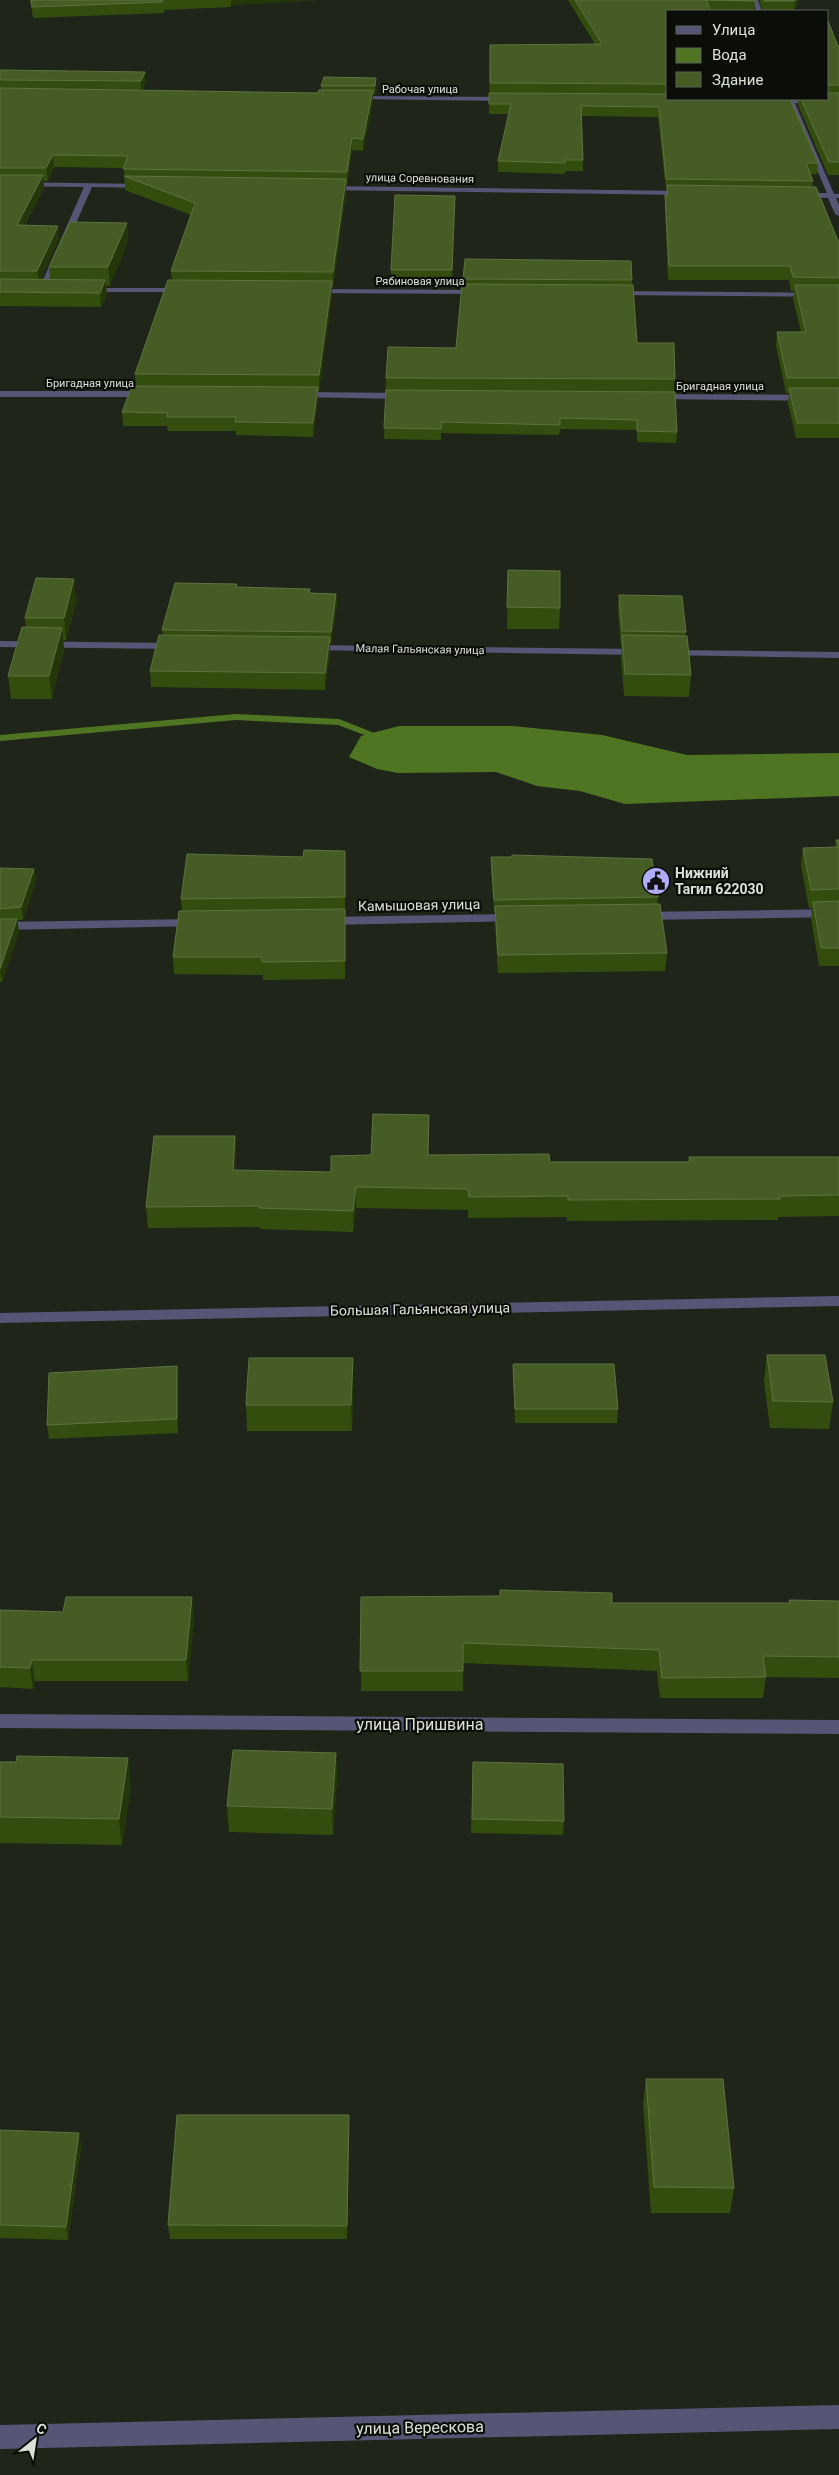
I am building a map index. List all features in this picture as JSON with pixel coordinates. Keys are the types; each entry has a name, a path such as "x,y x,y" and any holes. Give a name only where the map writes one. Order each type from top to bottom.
{"street":[{"name":"Рабочая улица","path":"346,98 514,99"},
{"path":"791,100 836,196 839,214"},
{"path":"761,101 839,101"},
{"path":"0,184 158,186"},
{"path":"53,289 39,289 89,185"},
{"name":"улица Соревнования","path":"317,188 694,194"},
{"path":"793,195 836,196"},
{"path":"73,290 193,290"},
{"name":"Рябиновая улица","path":"302,291 491,292"},
{"path":"600,293 839,295"},
{"name":"Бригадная улица","path":"0,394 160,394"},
{"path":"290,395 420,396"},
{"name":"Бригадная улица","path":"649,397 839,398"},
{"path":"0,644 190,646"},
{"name":"Малая Гальянская улица","path":"300,648 839,655"},
{"path":"629,916 839,913"},
{"name":"Камышовая улица","path":"310,921 529,918"},
{"path":"0,926 210,923"},
{"name":"Большая Гальянская улица","path":"0,1318 839,1301"},
{"name":"улица Пришвина","path":"0,1721 839,1727"},
{"name":"улица Верескова","path":"0,2437 839,2417"}],"water":[{"path":"399,726 513,726 602,735 687,755 839,753 839,796 625,804 580,791 537,786 496,772 398,773 377,769 349,757 361,736"}],"building":[{"path":"31,0 162,0 163,2 32,7"},
{"path":"575,0 706,0 711,10 666,10 666,84 490,83 490,45 602,44"},
{"path":"706,0 755,0 755,1"},
{"path":"764,0 796,0 764,1"},
{"path":"829,24 839,46 839,85 829,85"},
{"path":"0,70 145,72 141,81 0,80"},
{"path":"324,77 376,78 375,86 321,86"},
{"path":"0,88 318,93 319,90 373,90 363,139 352,138 347,172 123,169 128,156 53,155 46,168 0,168"},
{"path":"489,93 666,94 666,100 790,100 818,163 806,163 813,181 666,179 659,107 581,106 583,160 565,160 565,163 498,161 511,104 489,104"},
{"path":"829,93 839,93 839,162 829,162 801,100 829,100"},
{"path":"0,175 43,175 17,225 58,226 37,271 0,271"},
{"path":"124,176 346,179 333,272 171,271 195,203"},
{"path":"667,185 816,187 839,243 839,278 793,277 790,266 669,266 665,195 668,195"},
{"path":"395,195 455,196 452,270 391,270"},
{"path":"70,222 127,223 108,267 49,267"},
{"path":"465,259 631,261 632,280 463,279"},
{"path":"0,279 105,280 100,293 0,292"},
{"path":"168,280 332,281 319,375 135,374"},
{"path":"462,284 633,285 637,343 674,343 675,379 386,378 388,347 456,348"},
{"path":"795,285 839,285 839,378 787,378 777,332 806,332"},
{"path":"132,386 318,387 313,423 235,422 236,417 167,417 168,413 122,412"},
{"path":"789,388 839,388 839,423 797,423"},
{"path":"386,390 675,392 677,432 637,431 637,420 560,418 560,425 441,422 441,429 384,428"},
{"path":"508,570 560,571 560,608 507,607"},
{"path":"36,578 74,579 64,618 25,618"},
{"path":"175,583 237,584 236,587 310,589 309,593 336,594 331,632 162,630"},
{"path":"619,595 682,596 686,632 622,631"},
{"path":"22,627 62,628 49,676 8,676"},
{"path":"159,635 330,637 325,673 150,671"},
{"path":"622,635 687,636 691,675 625,674"},
{"path":"839,847 839,889 811,890 803,848"},
{"path":"304,850 345,851 345,897 181,899 187,854 303,857"},
{"path":"512,855 652,859 658,897 494,900 491,857 512,857"},
{"path":"0,868 34,869 21,907 0,909"},
{"path":"839,901 839,948 821,948 813,902"},
{"path":"660,904 667,953 498,955 495,906"},
{"path":"345,909 345,961 262,962 262,957 173,957 179,911"},
{"path":"0,919 17,919 0,969"},
{"path":"373,1114 429,1115 428,1155 549,1154 550,1162 690,1162 689,1157 839,1157 839,1195 780,1196 780,1199 568,1200 568,1196 469,1197 468,1189 356,1187 353,1211 259,1208 259,1206 146,1207 154,1136 235,1136 233,1170 331,1172 331,1156 371,1155"},
{"path":"767,1355 825,1355 833,1402 773,1401"},
{"path":"249,1358 353,1358 351,1405 246,1405"},
{"path":"513,1364 614,1364 618,1409 515,1409"},
{"path":"177,1366 177,1419 47,1425 49,1373"},
{"path":"500,1590 612,1593 612,1603 790,1603 789,1600 839,1601 839,1657 763,1656 766,1677 662,1678 659,1650 463,1643 463,1671 360,1671 361,1597 500,1596"},
{"path":"66,1597 192,1597 186,1660 32,1660 30,1668 0,1667 0,1610 63,1612"},
{"path":"233,1750 336,1753 332,1809 227,1806"},
{"path":"17,1756 128,1758 119,1819 0,1817 0,1762 16,1762"},
{"path":"473,1762 563,1764 564,1821 472,1819"},
{"path":"646,2079 723,2079 734,2188 654,2187"},
{"path":"177,2115 349,2115 347,2226 168,2225"},
{"path":"0,2130 79,2133 66,2227 0,2225"}],"waterway":[{"path":"0,738 236,717 339,722 387,740"}],"place":[{"name":"Нижний Тагил 622030","path":"656,881"}]}
